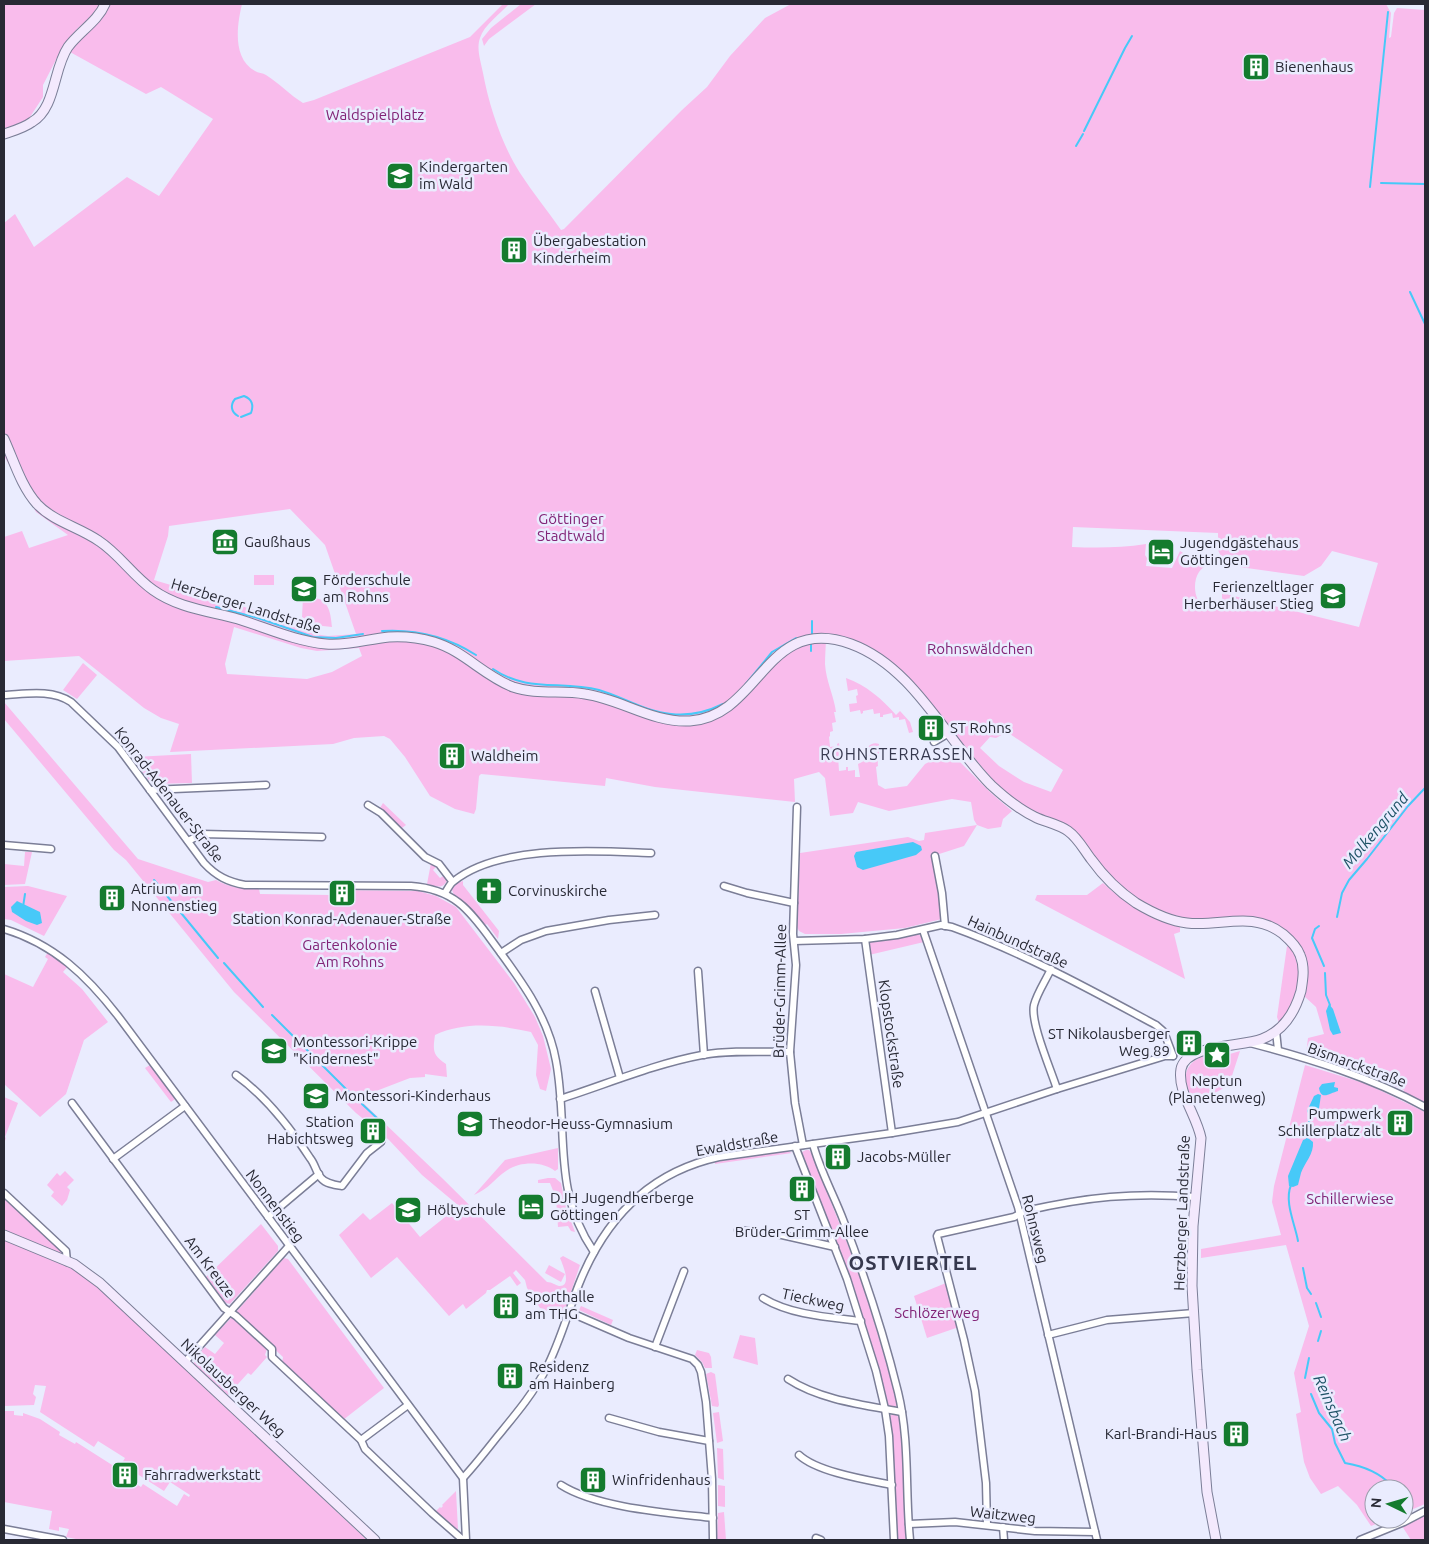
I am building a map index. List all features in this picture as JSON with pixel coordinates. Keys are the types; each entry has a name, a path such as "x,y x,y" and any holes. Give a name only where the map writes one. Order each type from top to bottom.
{"street":[{"path":"4,134 32,123 44,111 62,58 77,36 99,14 105,4"},
{"name":"Herzberger Landstraße","path":"4,439 29,493 47,513 98,540 149,588 173,602 237,619 309,642 334,644 392,637 430,641 458,652 496,679 523,690 591,694 651,716 678,721 709,718 728,708 743,695 776,657 795,644 813,639 836,640 863,649 888,666 909,686 989,783 1018,808 1071,833 1107,880 1135,902 1153,912 1180,922 1198,924 1227,920 1252,921 1269,925 1286,936 1301,958 1302,982 1292,1014 1276,1031 1264,1038 1249,1043 1197,1053 1183,1062 1181,1070 1182,1084 1201,1138 1192,1256 1194,1313 1207,1492 1216,1540"},
{"name":"Konrad-Adenauer-Straße","path":"4,695 48,693 62,696 71,702 118,747 188,841 219,877 238,884 411,886 426,887 446,893"},
{"path":"934,742 949,733"},
{"path":"150,790 266,785"},
{"path":"368,805 381,813 425,857 438,864 452,882"},
{"name":"Brüder-Grimm-Allee","path":"797,807 794,903 796,965 790,1052 795,1103 804,1145"},
{"path":"188,841 202,834 322,837"},
{"path":"4,845 51,848"},
{"path":"594,1252 580,1231 572,1212 567,1190 557,1061 550,1036 530,994 501,953 463,907 446,893 452,882 478,868 515,857 590,851 651,853"},
{"path":"935,856 942,893 945,926"},
{"path":"724,886 747,894 794,903"},
{"path":"501,953 521,940 546,931 609,920 655,915"},
{"name":"Hainbundstraße","path":"794,941 865,938 945,926 998,944 1051,969 1156,1025 1164,1032 1173,1056"},
{"name":"Nonnenstieg","path":"4,929 15,932 52,950 81,973 112,1009 463,1478"},
{"name":"Rohnsweg","path":"923,930 1020,1214 1097,1540"},
{"name":"Klopstockstraße","path":"865,938 892,1134"},
{"path":"1051,969 1036,1000 1034,1012 1037,1028 1057,1089"},
{"path":"698,971 704,1055"},
{"path":"596,991 620,1078"},
{"path":"1276,1031 1278,1050"},
{"name":"Bismarckstraße","path":"1249,1043 1278,1050 1363,1078 1389,1088 1425,1106"},
{"path":"560,1099 668,1063 704,1055 790,1052"},
{"name":"Ewaldstraße","path":"463,1478 534,1390 553,1355 579,1284 607,1229 652,1185 675,1171 703,1160 719,1157 892,1134 958,1122 1057,1089 1165,1056 1173,1056"},
{"path":"1173,1056 1183,1062"},
{"path":"236,1075 249,1085 290,1130 310,1158 322,1180 342,1186 367,1153 381,1142"},
{"name":"Am Kreuze","path":"72,1103 224,1308 272,1349 272,1357 361,1440 365,1449 432,1514 465,1540"},
{"path":"114,1159 185,1106"},
{"path":"813,1144 865,1282 890,1360 902,1412 907,1452 910,1540"},
{"path":"795,1146 835,1246 861,1321 885,1409 889,1436 894,1540"},
{"path":"268,1217 319,1174"},
{"name":"Nikolausberger Weg","path":"4,1192 66,1252 68,1262"},
{"path":"987,1525 986,1483 975,1391 938,1234 1063,1202 1097,1197 1148,1194 1196,1197"},
{"path":"738,1230 782,1235 835,1246"},
{"name":"Nikolausberger Weg","path":"4,1235 68,1262 87,1272 100,1282 375,1540"},
{"path":"185,1362 288,1246"},
{"path":"655,1347 684,1271"},
{"name":"Tieckweg","path":"762,1298 775,1305 795,1310 861,1321"},
{"path":"569,1312 613,1331 692,1359 698,1365 704,1391 709,1441 712,1479 712,1540"},
{"path":"1048,1334 1107,1320 1194,1313"},
{"path":"788,1379 798,1386 824,1394 902,1412"},
{"path":"361,1440 408,1405"},
{"path":"609,1418 659,1432 709,1441"},
{"path":"799,1455 806,1461 838,1472 892,1485"},
{"path":"463,1478 465,1540"},
{"path":"562,1485 574,1493 637,1508 713,1518"},
{"path":"1360,1540 1425,1511"},
{"name":"Waitzweg","path":"909,1524 955,1522 1035,1531 1095,1532"},
{"path":"1003,1527 1004,1540"},
{"path":"4,1529 61,1540"}],"green space":[{"path":"4,4 102,4 77,29 62,48 43,85 43,97 28,120 34,125 4,139"},
{"name":"Göttinger Stadtwald","path":"110,4 242,4 238,40 239,50 243,58 255,71 271,78 303,103 470,37 503,4 509,4 489,24 480,38 479,51 486,86 497,125 513,162 561,230 707,87 730,56 765,18 791,4 1386,4 1391,13 1389,38 1391,37 1394,13 1397,8 1425,10 1425,1103 1403,1092 1404,1090 1366,1074 1306,1054 1308,1038 1324,1034 1316,1007 1304,996 1305,966 1271,923 1199,922 1179,919 1155,910 1137,900 1108,875 1077,833 1021,807 993,780 901,672 875,652 848,641 826,635 825,664 836,712 834,712 836,722 832,723 833,731 830,732 829,737 830,747 837,746 839,743 842,755 838,756 839,771 846,770 846,767 848,767 848,771 855,770 855,777 860,777 858,764 864,761 862,754 869,746 876,743 879,744 878,766 876,767 878,785 885,789 907,786 925,764 939,757 959,761 1012,811 1003,819 1001,827 988,829 977,825 974,820 971,802 952,799 889,811 858,802 853,813 830,816 825,778 819,772 794,779 795,802 655,787 606,778 605,786 481,774 479,776 474,814 455,809 430,796 405,757 390,739 384,736 354,738 333,744 170,752 179,724 161,718 144,708 79,656 4,661 4,537 22,531 29,548 68,535 36,512 4,456 4,223 15,214 34,247 127,177 159,196 213,119 161,87 146,94 70,52 107,11","holes":["290,509 325,545 356,634 328,636 302,630 278,617 154,580 168,536 169,526","1073,527 1218,533 1218,550 1225,565 1304,576 1321,566 1332,551 1378,563 1359,627 1222,593 1222,610 1206,608 1199,602 1195,592 1195,581 1199,572 1208,564 1180,551 1172,568 1146,566 1146,544 1072,547","234,627 301,648 317,651 359,648 362,656 332,672 307,679 227,674 225,664","1007,732 1063,770 1051,792 1024,782 999,766 980,748 990,737 996,738"]},
{"path":"521,4 536,4 489,39 484,46 482,39 491,28"},
{"path":"254,575 274,575 274,585 254,585"},
{"path":"303,597 317,598 326,604 332,627 314,625 302,617"},
{"path":"83,663 97,675 77,699 63,690"},
{"path":"846,678 860,684 873,693 896,715 900,711 910,722 913,732 909,733 905,719 893,718 892,713 880,717 880,713 874,714 873,709 863,711 861,714 860,710 850,712 849,704 857,703 856,696 858,695 857,689 848,691"},
{"name":"Gartenkolonie Am Rohns","path":"4,702 138,859 208,882 216,880 237,888 259,889 260,894 330,895 330,890 418,891 436,896 456,907 514,983 535,1017 543,1036 551,1069 546,1091 540,1089 536,1075 538,1045 531,1032 495,1026 470,1026 435,1035 434,1052 446,1064 447,1077 425,1074 425,1077 410,1078 358,1098 547,1282 559,1286 565,1283 566,1274 560,1258 563,1256 580,1265 563,1316 540,1308 527,1288 525,1280 516,1270 513,1273 521,1283 517,1286 510,1276 490,1290 487,1290 486,1293 466,1309 463,1304 449,1316 397,1257 371,1278 339,1235 363,1213 370,1220 392,1203 420,1237 459,1206 422,1175 389,1140 356,1113 234,992 126,860 114,850 4,719"},
{"path":"191,754 192,783 152,784 133,760 134,757"},
{"path":"383,803 406,825 402,828 380,808"},
{"path":"977,825 964,846 933,856 941,893 942,919 905,928 841,934 805,934 799,931 797,927 800,853 908,837 919,841 924,840 925,833"},
{"path":"25,852 32,852 25,884 4,885 4,864 24,866"},
{"path":"431,863 437,866 433,870 440,878 445,875 447,880 441,886 427,884"},
{"path":"463,881 463,885 499,931 498,939 487,924 484,926 476,914 454,895 452,890 454,884"},
{"path":"1103,883 1139,910 1180,927 1180,932 1174,934 1185,979 1035,900 1037,895 1087,895"},
{"path":"28,886 67,896 44,936 11,920 4,919 4,887"},
{"path":"917,934 923,937 924,942 869,955 868,945 871,941"},
{"path":"1287,946 1290,947 1295,956 1298,966 1297,986 1291,1006 1279,1023 1277,1017"},
{"path":"48,952 68,966 63,972 82,989 108,1022 84,1040 66,1094 40,1117 4,1084 4,974 33,987 48,959 45,957"},
{"path":"1240,1051 1229,1085 1213,1094 1191,1099 1187,1088 1186,1072 1194,1061 1209,1054 1219,1052 1223,1056"},
{"path":"150,1065 175,1099 171,1102 145,1068"},
{"name":"Schillerwiese","path":"1305,1065 1367,1084 1425,1112 1425,1504 1414,1509 1414,1479 1364,1479 1364,1516 1357,1505 1338,1486 1321,1494 1310,1478 1304,1462 1296,1414 1301,1412 1294,1373 1309,1326 1286,1245 1201,1258 1201,1249 1281,1235 1272,1202 1274,1186"},
{"path":"4,1097 18,1103 4,1144"},
{"path":"558,1148 558,1169 555,1171 538,1164 517,1165 506,1171 484,1190 474,1195 505,1160"},
{"path":"809,1150 812,1154 862,1281 897,1399 898,1404 895,1407 887,1405 865,1324 845,1266 802,1158 802,1152"},
{"path":"787,1151 792,1153 715,1164 715,1162"},
{"path":"65,1171 74,1180 67,1187 70,1190 67,1200 62,1206 51,1196 54,1192 47,1185 57,1173 60,1176"},
{"path":"555,1178 561,1183 566,1208 575,1232 571,1231 568,1226 558,1227 556,1198 550,1183 538,1183 538,1180"},
{"path":"4,1198 62,1250 91,1281 367,1540 81,1540 66,1537 69,1529 59,1527 59,1531 49,1529 52,1511 4,1502 4,1411 14,1411 14,1415 23,1416 23,1413 40,1419 60,1432 59,1435 75,1444 76,1442 120,1470 121,1475 141,1487 143,1484 177,1506 184,1494 189,1497 190,1495 170,1482 164,1491 123,1465 122,1463 125,1458 98,1441 94,1447 40,1412 46,1386 35,1385 33,1394 36,1397 34,1405 4,1406"},
{"path":"261,1224 278,1246 278,1251 230,1304 226,1303 206,1277"},
{"path":"284,1258 288,1259 384,1388 343,1420 282,1364 283,1357 237,1314 237,1311"},
{"path":"549,1265 565,1274 561,1282 545,1273"},
{"name":"Schlözerweg","path":"946,1283 957,1326 927,1338 914,1296"},
{"path":"581,1306 613,1320 611,1325 579,1310"},
{"path":"231,1318 234,1318 267,1349 265,1355 267,1357 251,1375 248,1373 228,1395 194,1364 194,1359 205,1347 215,1354 224,1343 215,1335"},
{"path":"740,1335 755,1338 758,1365 733,1358"},
{"path":"697,1350 709,1353 712,1368 705,1368 695,1355"},
{"path":"711,1372 715,1374 718,1407 712,1406 706,1374"},
{"path":"719,1412 723,1441 717,1443 713,1413"},
{"path":"891,1415 896,1415 900,1418 903,1440 907,1540 897,1540 894,1461 889,1418"},
{"path":"717,1448 723,1449 724,1480 718,1478"},
{"path":"718,1485 725,1486 725,1507 718,1506"},
{"path":"456,1491 458,1529 455,1529 435,1512"},
{"path":"724,1512 726,1540 717,1540 718,1513"},
{"path":"1425,1514 1425,1540 1411,1540 1404,1529 1414,1529 1414,1520"}],"water":[{"path":"913,842 921,846 922,850 916,855 863,870 857,867 854,856 856,852"},
{"path":"17,901 40,912 42,923 37,925 26,921 12,912 11,907"},
{"path":"1329,1004 1333,1009 1341,1033 1333,1035 1330,1030 1326,1011"},
{"path":"1335,1082 1334,1087 1338,1088 1338,1091 1326,1095 1320,1092 1319,1088 1322,1084"},
{"path":"1321,1095 1318,1115 1310,1117 1307,1111 1314,1096"},
{"path":"1308,1138 1313,1142 1311,1154 1301,1173 1298,1185 1289,1186 1288,1176 1303,1140"}],"waterway":[{"path":"1370,187 1388,12"},
{"path":"1084,131 1132,36"},
{"path":"1076,146 1083,134"},
{"path":"1381,183 1425,184"},
{"path":"1410,292 1425,324"},
{"path":"238,416 233,410 232,404 235,399 244,396 251,401 252,407 251,413 241,417"},
{"path":"216,607 258,618 313,637 336,638 363,634"},
{"path":"812,621 812,636"},
{"path":"382,631 407,631 443,639 476,655"},
{"path":"745,685 772,652 796,638"},
{"path":"811,643 811,651"},
{"path":"493,669 506,676 532,684 585,687 599,690 662,713 691,714 723,704"},
{"name":"Molkengrund","path":"1337,917 1342,893 1349,880 1408,806 1425,788"},
{"path":"154,880 218,958"},
{"path":"23,907 25,894"},
{"name":"Reinsbach","path":"1319,926 1315,929 1312,938 1324,966"},
{"path":"224,963 263,1007"},
{"name":"Reinsbach","path":"1325,973 1326,995 1330,1005"},
{"path":"272,1015 354,1097"},
{"path":"362,1104 378,1119"},
{"name":"Reinsbach","path":"1307,1140 1311,1116"},
{"name":"Reinsbach","path":"1291,1185 1289,1206 1298,1241"},
{"name":"Reinsbach","path":"1303,1268 1307,1288 1311,1294"},
{"name":"Reinsbach","path":"1316,1303 1321,1317"},
{"name":"Reinsbach","path":"1318,1341 1321,1331"},
{"name":"Reinsbach","path":"1305,1378 1309,1358"},
{"name":"Reinsbach","path":"1311,1394 1319,1413 1332,1429 1335,1443 1345,1463 1370,1470 1384,1479"}],"place":[{"name":"Bienenhaus","path":"1256,67"},
{"name":"Kindergarten im Wald","path":"400,176"},
{"name":"Übergabestation Kinderheim","path":"514,250"},
{"name":"Gaußhaus","path":"225,542"},
{"name":"Jugendgästehaus Göttingen","path":"1161,552"},
{"name":"Förderschule am Rohns","path":"304,589"},
{"name":"Ferienzeltlager Herberhäuser Stieg","path":"1333,596"},
{"name":"ST Rohns","path":"931,728"},
{"name":"Waldheim","path":"452,756"},
{"name":"Corvinuskirche","path":"489,891"},
{"name":"Station Konrad-Adenauer-Straße","path":"342,893"},
{"name":"Atrium am Nonnenstieg","path":"112,898"},
{"name":"ST Nikolausberger Weg 89","path":"1189,1043"},
{"name":"Montessori-Krippe \"Kindernest\"","path":"274,1051"},
{"name":"Neptun (Planetenweg)","path":"1217,1055"},
{"name":"Montessori-Kinderhaus","path":"316,1096"},
{"name":"Pumpwerk Schillerplatz alt","path":"1400,1123"},
{"name":"Theodor-Heuss-Gymnasium","path":"470,1124"},
{"name":"Station Habichtsweg","path":"373,1131"},
{"name":"Jacobs-Müller","path":"838,1157"},
{"name":"ST Brüder-Grimm-Allee","path":"802,1189"},
{"name":"DJH Jugendherberge Göttingen","path":"531,1207"},
{"name":"Höltyschule","path":"408,1210"},
{"name":"Sporthalle am THG","path":"506,1306"},
{"name":"Residenz am Hainberg","path":"510,1376"},
{"name":"Karl-Brandi-Haus","path":"1236,1434"},
{"name":"Fahrradwerkstatt","path":"125,1475"},
{"name":"Winfridenhaus","path":"593,1480"}],"district":[{"name":"ROHNSTERRASSEN","path":"897,754"},
{"name":"OSTVIERTEL","path":"913,1263"}],"park label":[{"name":"Waldspielplatz","path":"375,115"},
{"name":"Rohnswäldchen","path":"980,649"}]}
